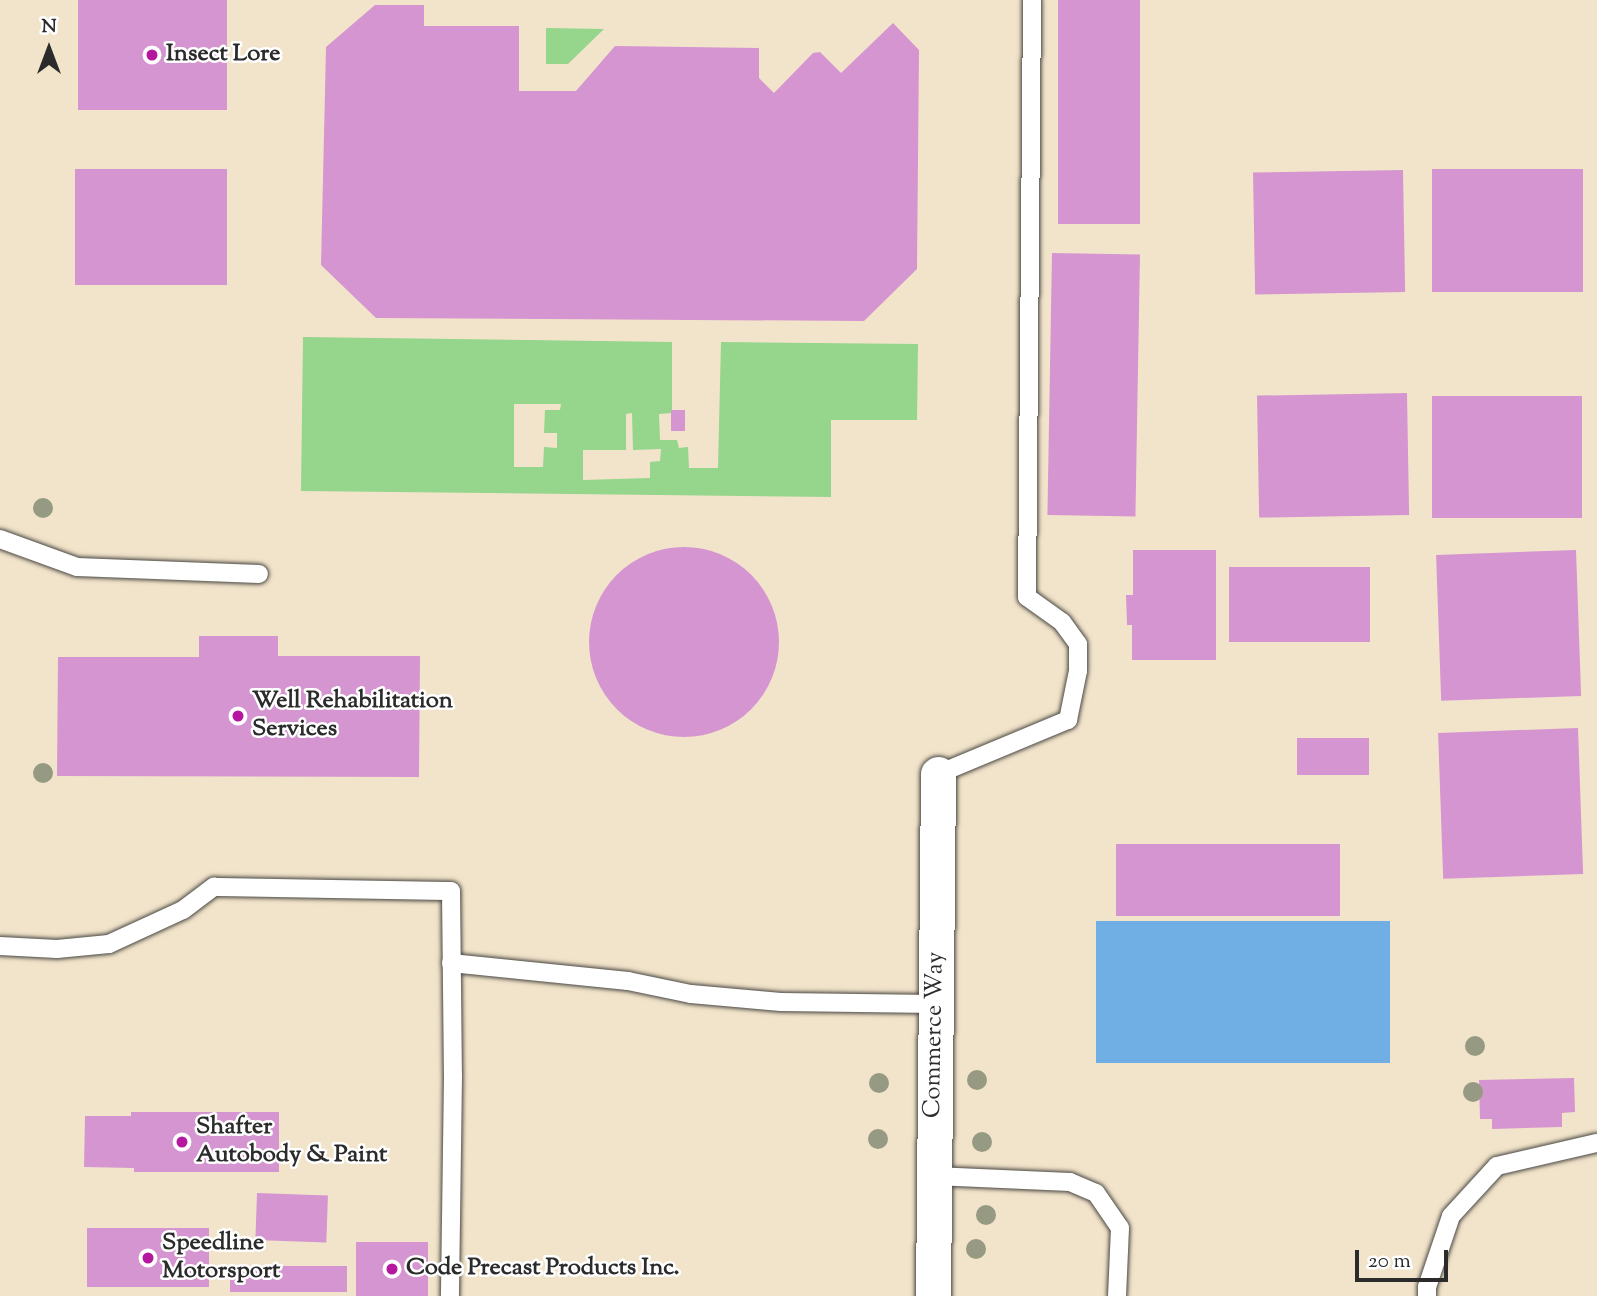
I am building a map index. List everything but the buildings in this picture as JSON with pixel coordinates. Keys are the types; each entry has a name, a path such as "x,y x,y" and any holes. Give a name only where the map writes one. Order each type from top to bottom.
{"street":[{"name":"Commerce Way","path":"933,1296 937,774"}],"lane":[{"path":"937,774 1068,720 1078,671 1078,644 1062,622 1027,597 1032,0"},
{"path":"0,540 77,567 259,574"},
{"path":"0,946 57,949 109,944 183,910 214,887 451,891 450,1296"},
{"path":"451,963 628,981 691,994 768,1001 936,1004"},
{"path":"1427,1296 1427,1287 1451,1216 1497,1166 1597,1143"},
{"path":"934,1177 1070,1182 1097,1194 1120,1228 1116,1296"}],"green space":[{"path":"546,28 604,29 568,64 546,64"},
{"path":"303,337 672,342 672,413 659,414 660,440 677,440 679,448 688,447 689,468 718,468 721,342 918,344 917,420 831,420 831,497 301,491","holes":["514,404 561,404 560,410 545,410 544,433 557,433 557,448 544,447 543,467 514,467","632,413 633,450 661,449 660,461 650,462 650,478 583,480 583,450 626,450 626,414"]}],"water":[{"path":"1096,921 1390,921 1390,1063 1096,1063"}],"place":[{"name":"Insect Lore","path":"152,55"},
{"name":"Well Rehabilitation Services","path":"238,716"},
{"name":"Shafter Autobody & Paint","path":"182,1142"},
{"name":"Speedline Motorsport","path":"148,1258"},
{"name":"Code Precast Products Inc.","path":"392,1269"}]}
